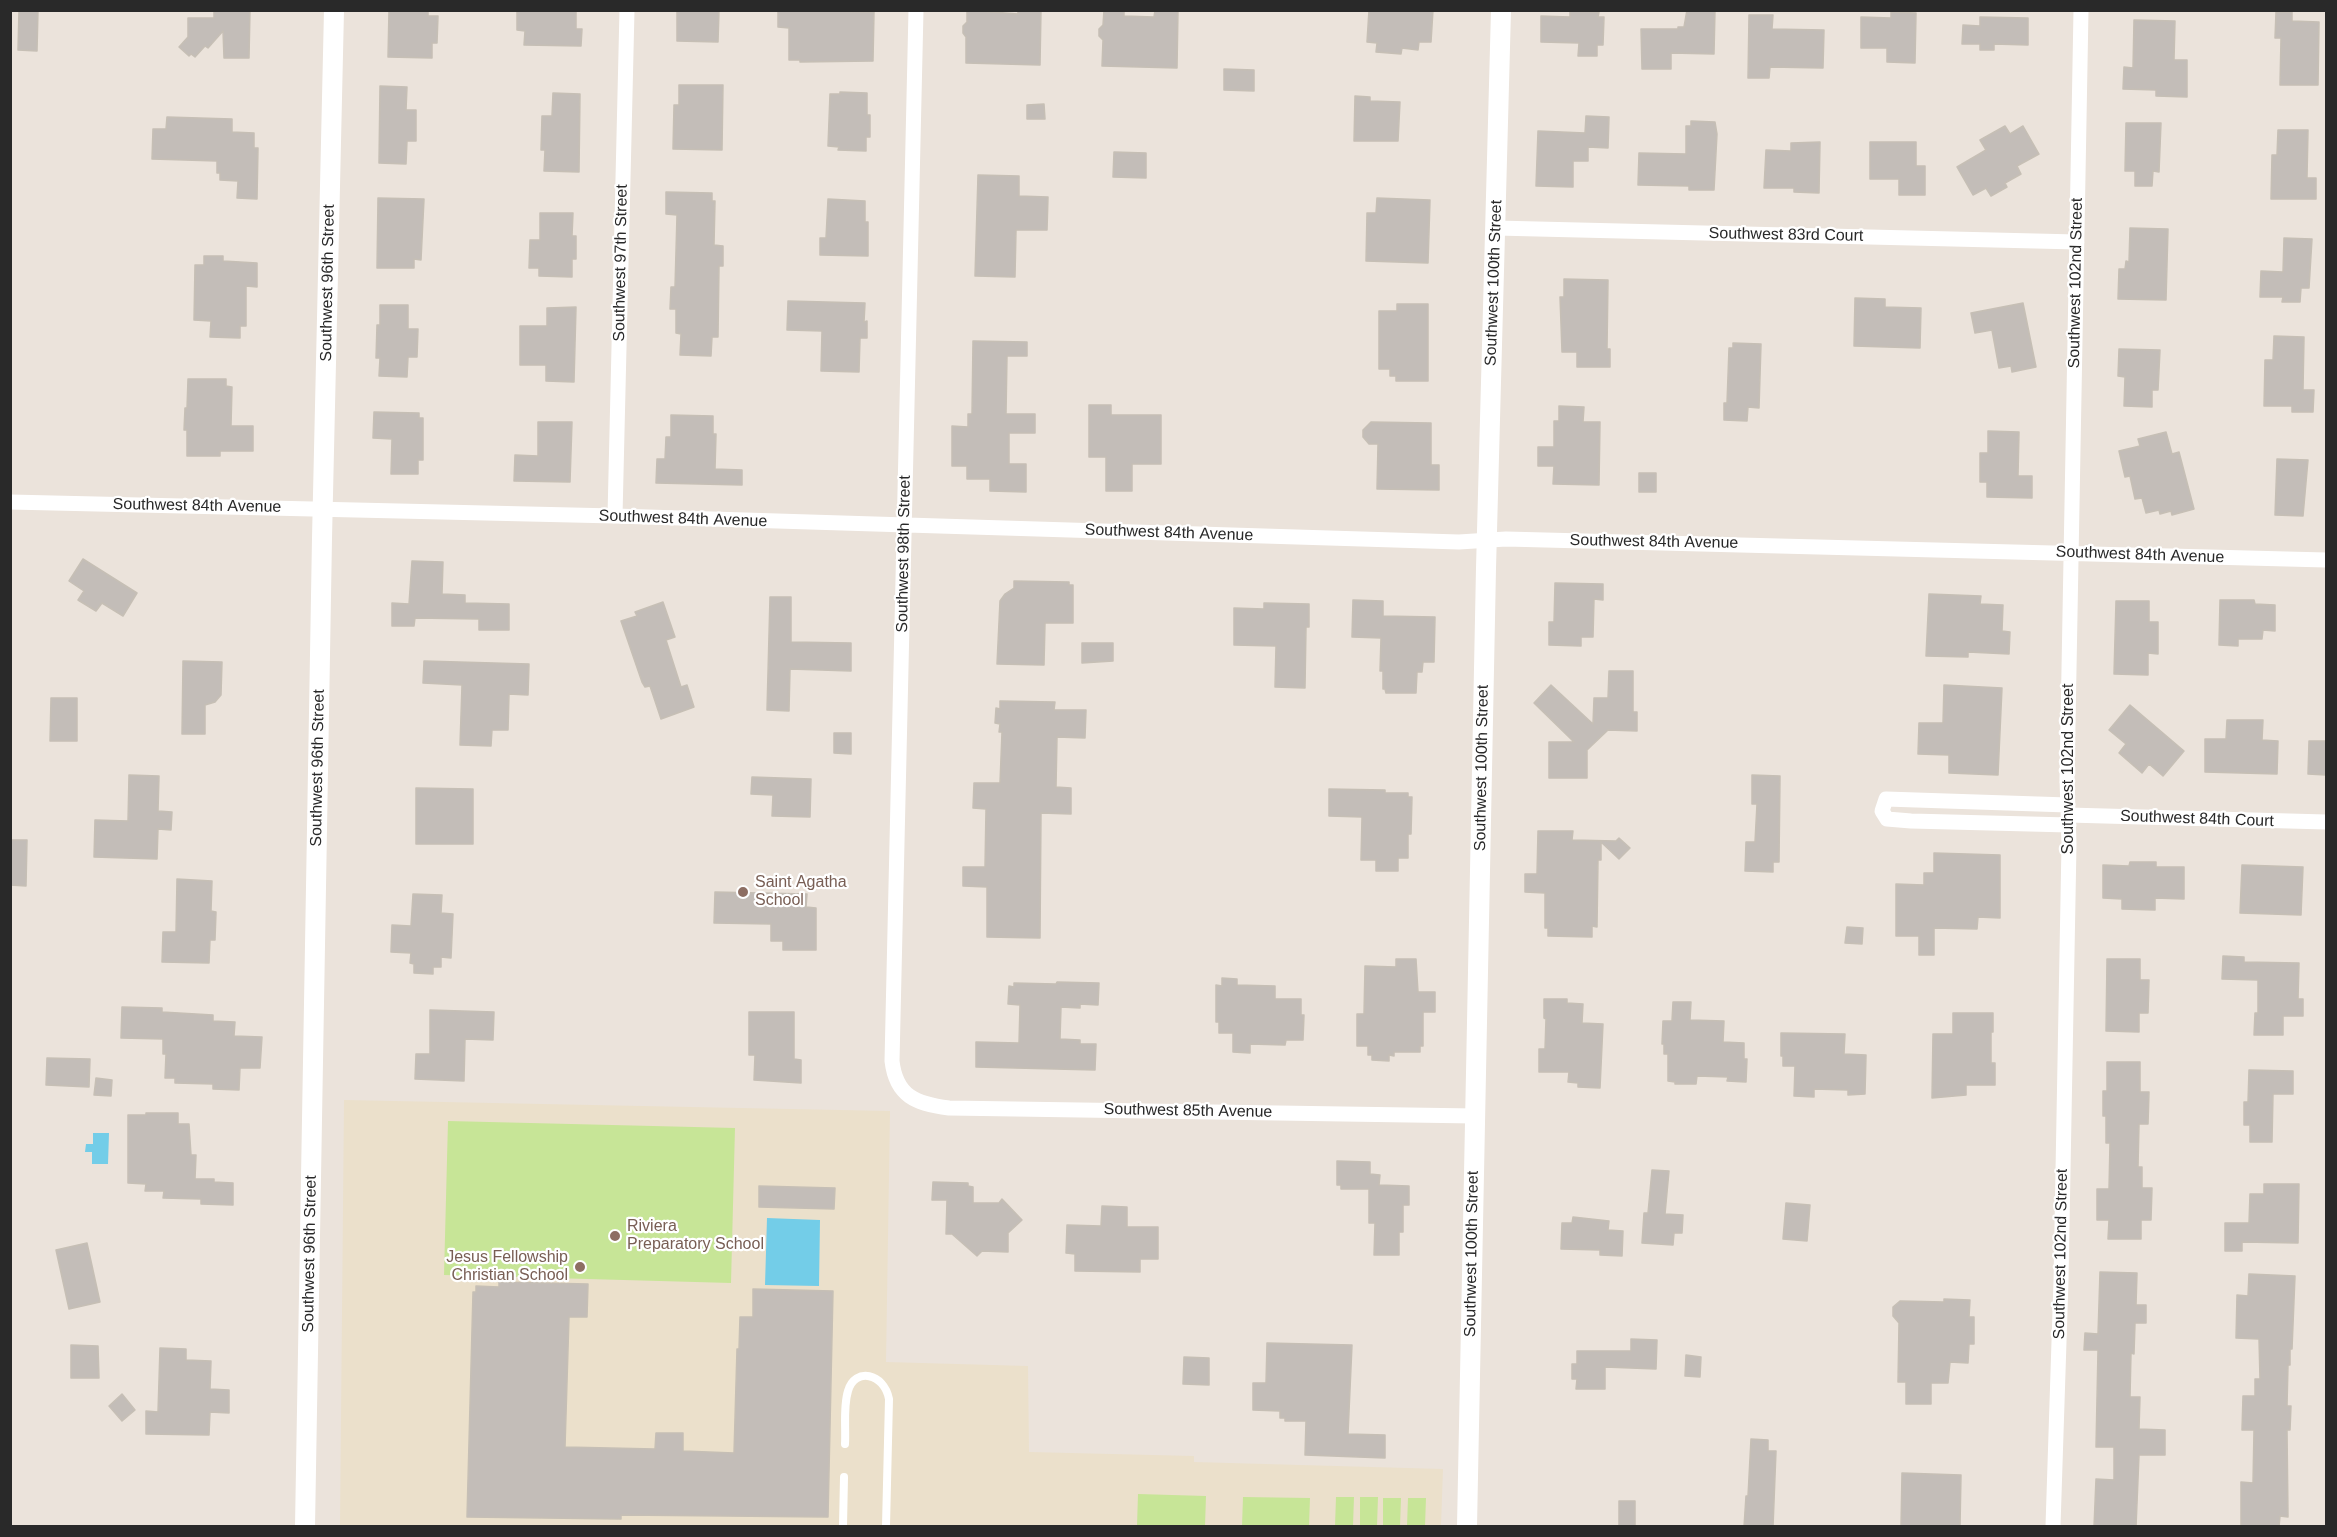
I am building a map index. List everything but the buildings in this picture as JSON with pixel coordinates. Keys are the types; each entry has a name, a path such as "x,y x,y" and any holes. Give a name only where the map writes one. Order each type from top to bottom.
{"street":[{"name":"Southwest 96th Street","path":"305,1527 322,509 334,10"},
{"name":"Southwest 97th Street","path":"615,516 627,10"},
{"name":"Southwest 98th Street","path":"904,1094 898,1086 892,1061 916,10"},
{"name":"Southwest 100th Street","path":"1467,1527 1487,540 1501,10"},
{"name":"Southwest 102nd Street","path":"2053,1527 2061,1280 2069,844 2071,553 2082,10"},
{"name":"Southwest 83rd Court","path":"1496,228 2077,242"},
{"name":"Southwest 84th Avenue","path":"10,502 615,516 1459,542 1506,538 2326,560"},
{"name":"Southwest 84th Court","path":"2069,815 1911,821 1887,819 1881,811 1886,799 2069,815 2326,822"},
{"name":"Southwest 85th Avenue","path":"904,1094 925,1104 949,1108 1475,1116"}],"lane":[{"path":"845,1444 848,1391 852,1383 859,1378 875,1377 885,1385 889,1399 886,1527"},
{"path":"843,1527 844,1477"}],"shaded area":[{"name":"Riviera Preparatory School","path":"344,1100 890,1111 886,1362 1028,1366 1029,1452 1194,1456 1194,1462 1443,1469 1441,1526 340,1526"}],"green space":[{"path":"448,1121 735,1128 731,1283 444,1275"},
{"path":"1138,1494 1206,1496 1205,1526 1137,1526"},
{"path":"1243,1497 1310,1498 1309,1526 1242,1526"},
{"path":"1336,1497 1354,1497 1353,1526 1335,1526"},
{"path":"1360,1497 1378,1497 1377,1526 1360,1526"},
{"path":"1383,1498 1401,1498 1400,1526 1383,1526"},
{"path":"1408,1498 1426,1498 1425,1526 1407,1526"}],"water":[{"path":"93,1133 109,1133 108,1164 92,1164 92,1152 85,1152 86,1144 93,1144"},
{"path":"767,1218 820,1220 819,1286 765,1285"}],"place":[{"name":"Saint Agatha School","path":"743,892"},
{"name":"Riviera Preparatory School","path":"615,1236"},
{"name":"Jesus Fellowship Christian School","path":"580,1267"}]}
